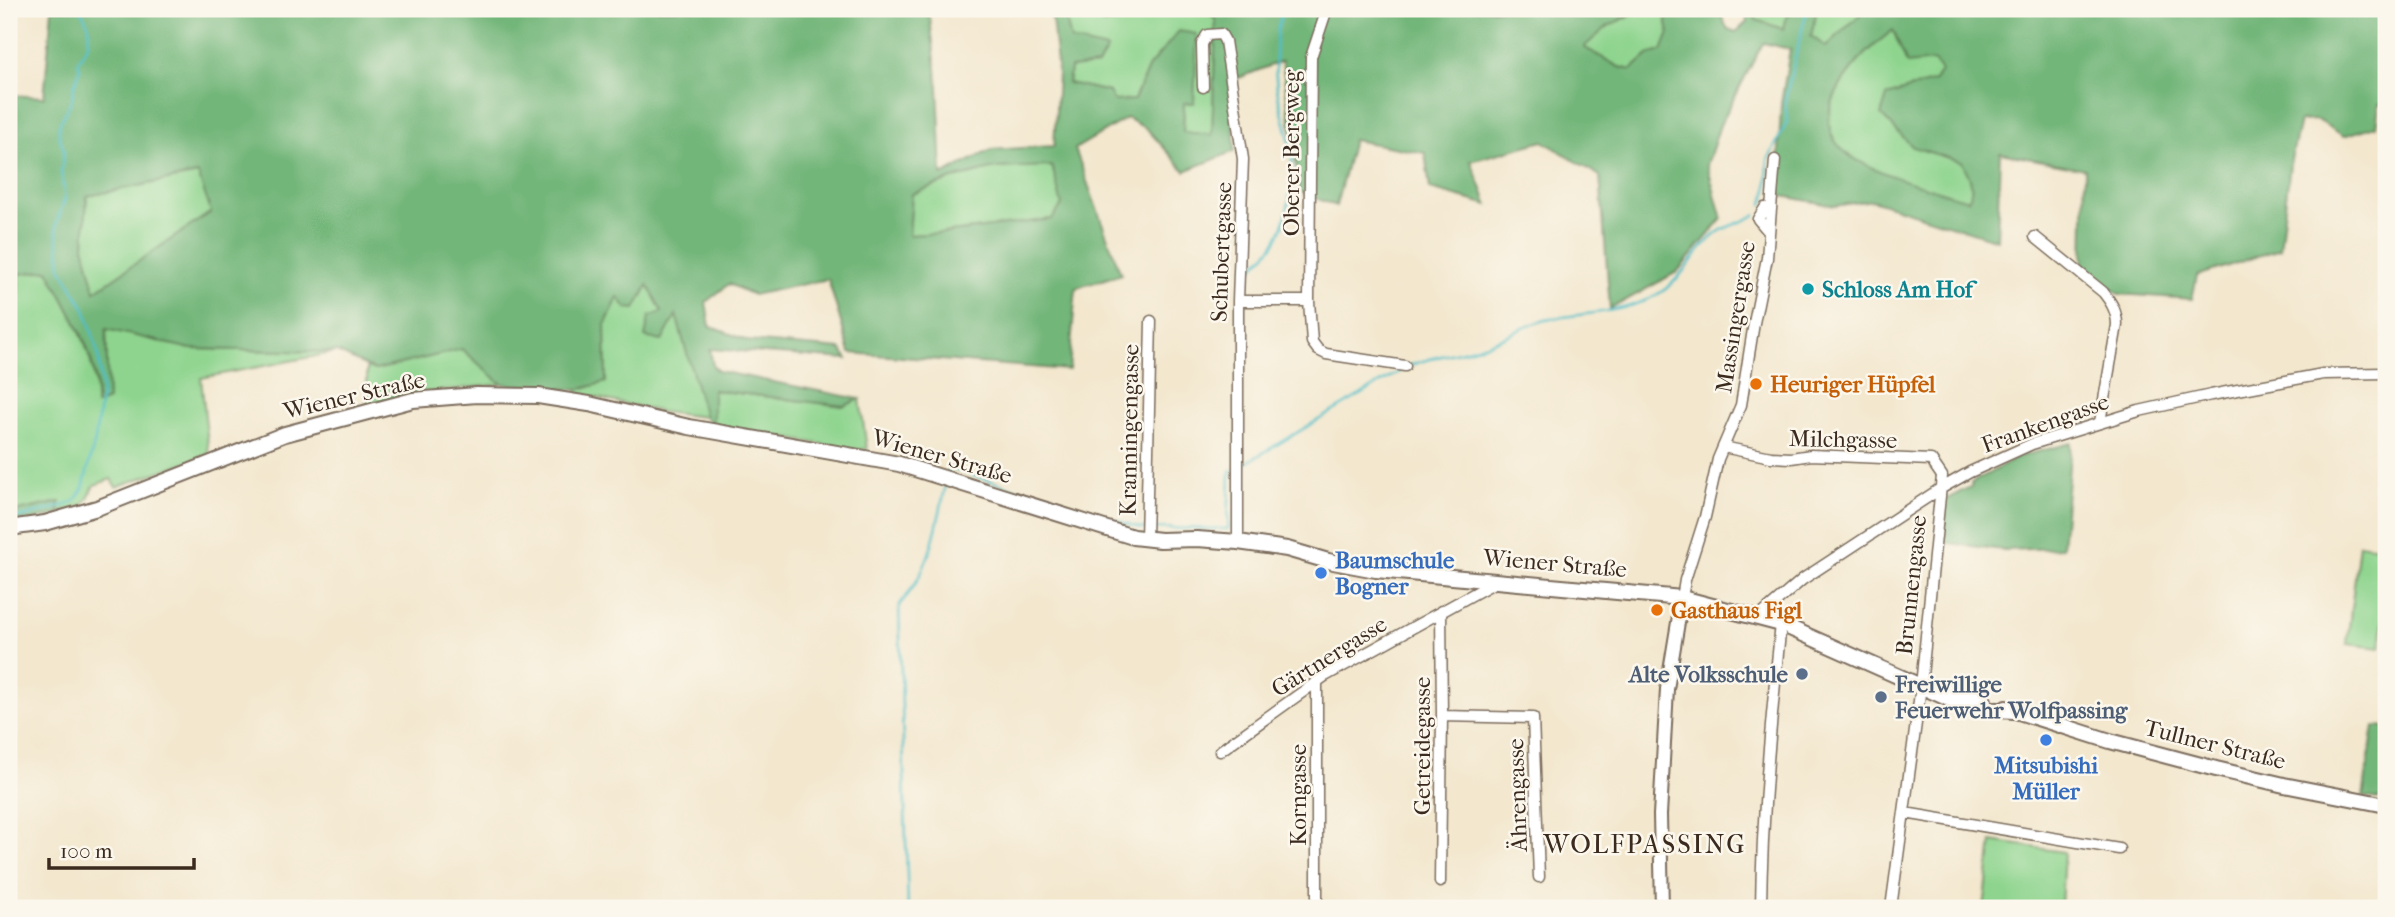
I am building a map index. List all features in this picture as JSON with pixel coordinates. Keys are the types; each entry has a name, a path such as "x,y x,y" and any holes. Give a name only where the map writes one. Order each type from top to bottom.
{"main road":[{"name":"Wiener Straße","path":"9,528 45,523 97,508 285,434 413,400 477,395 563,398 689,427 874,458 946,478 1101,529 1287,549 1328,561 1376,569 1682,598"},
{"name":"Tullner Straße","path":"1682,598 1781,624 1921,686 1960,692 2181,761 2386,805"}],"street":[{"name":"Oberer Bergweg","path":"1327,9 1311,57 1309,301 1312,342 1318,350 1326,354 1405,366"},
{"name":"Schubertgasse","path":"1203,87 1202,44 1208,34 1221,34 1226,41 1243,159 1242,301 1236,461 1238,542"},
{"name":"Massingergasse","path":"1682,598 1723,447 1741,405 1763,281 1775,160"},
{"path":"2035,237 2103,292 2117,316 2099,422"},
{"path":"1242,301 1309,301"},
{"name":"Kranningengasse","path":"1146,532 1151,321"},
{"name":"Frankengasse","path":"1759,618 1802,579 1940,489 2021,449 2099,422 2211,395 2323,374 2386,373"},
{"name":"Milchgasse","path":"1723,447 1781,458 1811,455 1931,460 1942,476 1940,489"},
{"name":"Brunnengasse","path":"1891,908 1893,877 1905,813 1921,686 1940,489"},
{"name":"Gärtnergasse","path":"1220,751 1317,682 1498,580"},
{"path":"1661,908 1660,816 1667,701 1682,598"},
{"name":"Getreidegasse","path":"1440,882 1441,611"},
{"path":"1760,908 1767,756 1781,624"},
{"name":"Korngasse","path":"1317,682 1317,908"},
{"name":"Ährengasse","path":"1442,716 1533,718 1539,877"},
{"path":"1905,813 2119,849"}],"green space":[{"path":"52,9 929,9 938,86 942,175 991,150 1054,146 1058,74 1051,9 1087,9 1065,14 1071,41 1107,49 1098,65 1070,68 1068,83 1109,92 1114,101 1134,100 1149,66 1179,31 1197,34 1194,103 1184,103 1183,132 1212,135 1216,20 1206,9 1642,9 1608,26 1584,47 1619,67 1631,70 1648,55 1662,51 1669,33 1664,9 1722,9 1719,11 1727,28 1736,32 1747,22 1745,9 1753,9 1756,20 1783,29 1785,20 1793,9 1817,9 1811,36 1826,47 1866,9 2386,9 2386,105 2379,104 2376,126 2344,136 2317,120 2300,121 2290,164 2280,249 2197,276 2192,299 2119,294 2083,268 2085,169 2000,153 1997,240 1872,200 1835,206 1777,195 1781,104 1790,49 1763,43 1720,125 1707,165 1722,219 1677,272 1610,309 1600,176 1543,141 1471,161 1488,205 1430,189 1425,153 1353,140 1336,206 1300,192 1282,61 1231,81 1235,151 1185,171 1147,129 1127,118 1075,149 1121,274 1076,288 1069,370 850,353 828,279 753,295 729,284 706,302 710,326 748,341 841,349 847,359 710,349 713,366 718,371 860,399 844,406 713,390 713,426 705,417 676,315 662,341 645,337 649,317 662,312 648,285 635,309 626,308 618,297 605,325 606,382 577,390 502,384 462,349 375,370 337,352 191,349 106,329 108,400 96,405 94,370 89,352 48,270 19,274 9,395 9,90 10,95 44,97","holes":["1893,30 1907,64 1934,61 1941,71 1935,81 1887,96 1881,115 1913,147 1962,162 1971,186 1968,200 1903,180 1869,166 1844,151 1832,136 1829,119 1832,102 1841,85 1866,53","1052,166 1062,205 1052,219 909,235 912,194 952,179 995,168","198,174 211,212 95,291 84,246 87,196"]},
{"path":"1096,9 1102,24 1206,9 1216,20 1212,135 1183,132 1184,103 1193,103 1149,66 1134,100 1114,101 1109,92 1068,83 1070,68 1098,65 1107,49 1071,42 1065,13"},
{"path":"1096,9 1194,9 1102,24"},
{"path":"1642,9 1666,11 1669,33 1662,51 1648,55 1631,70 1619,67 1583,47 1608,26"},
{"path":"1753,9 1793,9 1785,20 1783,29 1756,20"},
{"path":"1817,9 1866,9 1826,47 1811,36"},
{"path":"1893,30 1934,61 1941,71 1935,81 1887,96 1913,147 1962,162 1971,186 1968,200 1902,180 1868,166 1843,151 1832,136 1829,119 1832,102 1841,85 1866,53"},
{"path":"1052,165 1062,205 1052,219 909,235 912,194 952,179 995,168"},
{"path":"198,174 212,212 95,292 84,246 87,196"},
{"path":"48,270 74,318 88,352 93,369 96,405 107,361 106,328 191,349 337,352 201,378 209,454 116,487 111,479 94,485 85,502 73,509 59,513 59,502 14,512 9,505 9,395 19,274"},
{"path":"648,284 662,312 676,313 705,417 662,412 579,394 577,390 606,382 605,325 619,296"},
{"path":"462,349 502,384 414,394 367,404 367,367 376,370"},
{"path":"712,390 844,406 860,399 867,449 857,450 713,426"},
{"path":"2071,443 2062,548 2003,550 1940,542 1943,501 2021,456"},
{"path":"60,502 59,514 29,521 9,520 9,505 14,512"},
{"path":"2359,544 2386,548 2386,594 2380,648 2347,644"},
{"path":"2374,726 2386,727 2386,800 2363,797"},
{"path":"1992,841 2064,852 2061,908 1984,908"}],"waterway":[{"path":"11,518 27,516 75,501 83,488 95,440 102,391 98,353 85,309 61,268 56,225 65,198 61,172 64,151 59,125 72,99 80,69 78,62 88,44 89,26 80,9"},
{"path":"1243,298 1249,272 1279,236 1289,200 1291,150 1277,88 1275,58 1276,38 1284,9"},
{"path":"1763,204 1767,190 1768,160 1787,122 1785,100 1807,9"},
{"path":"1409,366 1481,346 1546,320 1608,311 1646,300 1675,281 1717,233 1755,215"},
{"path":"1243,304 1243,329"},
{"path":"1241,466 1404,369"},
{"path":"948,474 949,468 1141,528 1228,529 1230,472 1235,469"},
{"path":"908,908 899,605 910,592 931,549 946,484"}],"place":[{"name":"Schloss Am Hof","path":"1808,289"},
{"name":"Heuriger Hüpfel","path":"1756,384"},
{"name":"Baumschule Bogner","path":"1321,573"},
{"name":"Gasthaus Figl","path":"1657,610"},
{"name":"Alte Volksschule","path":"1802,674"},
{"name":"Freiwillige Feuerwehr Wolfpassing","path":"1881,697"},
{"name":"Mitsubishi Müller","path":"2046,740"}],"district":[{"name":"WOLFPASSING","path":"1645,844"}]}
